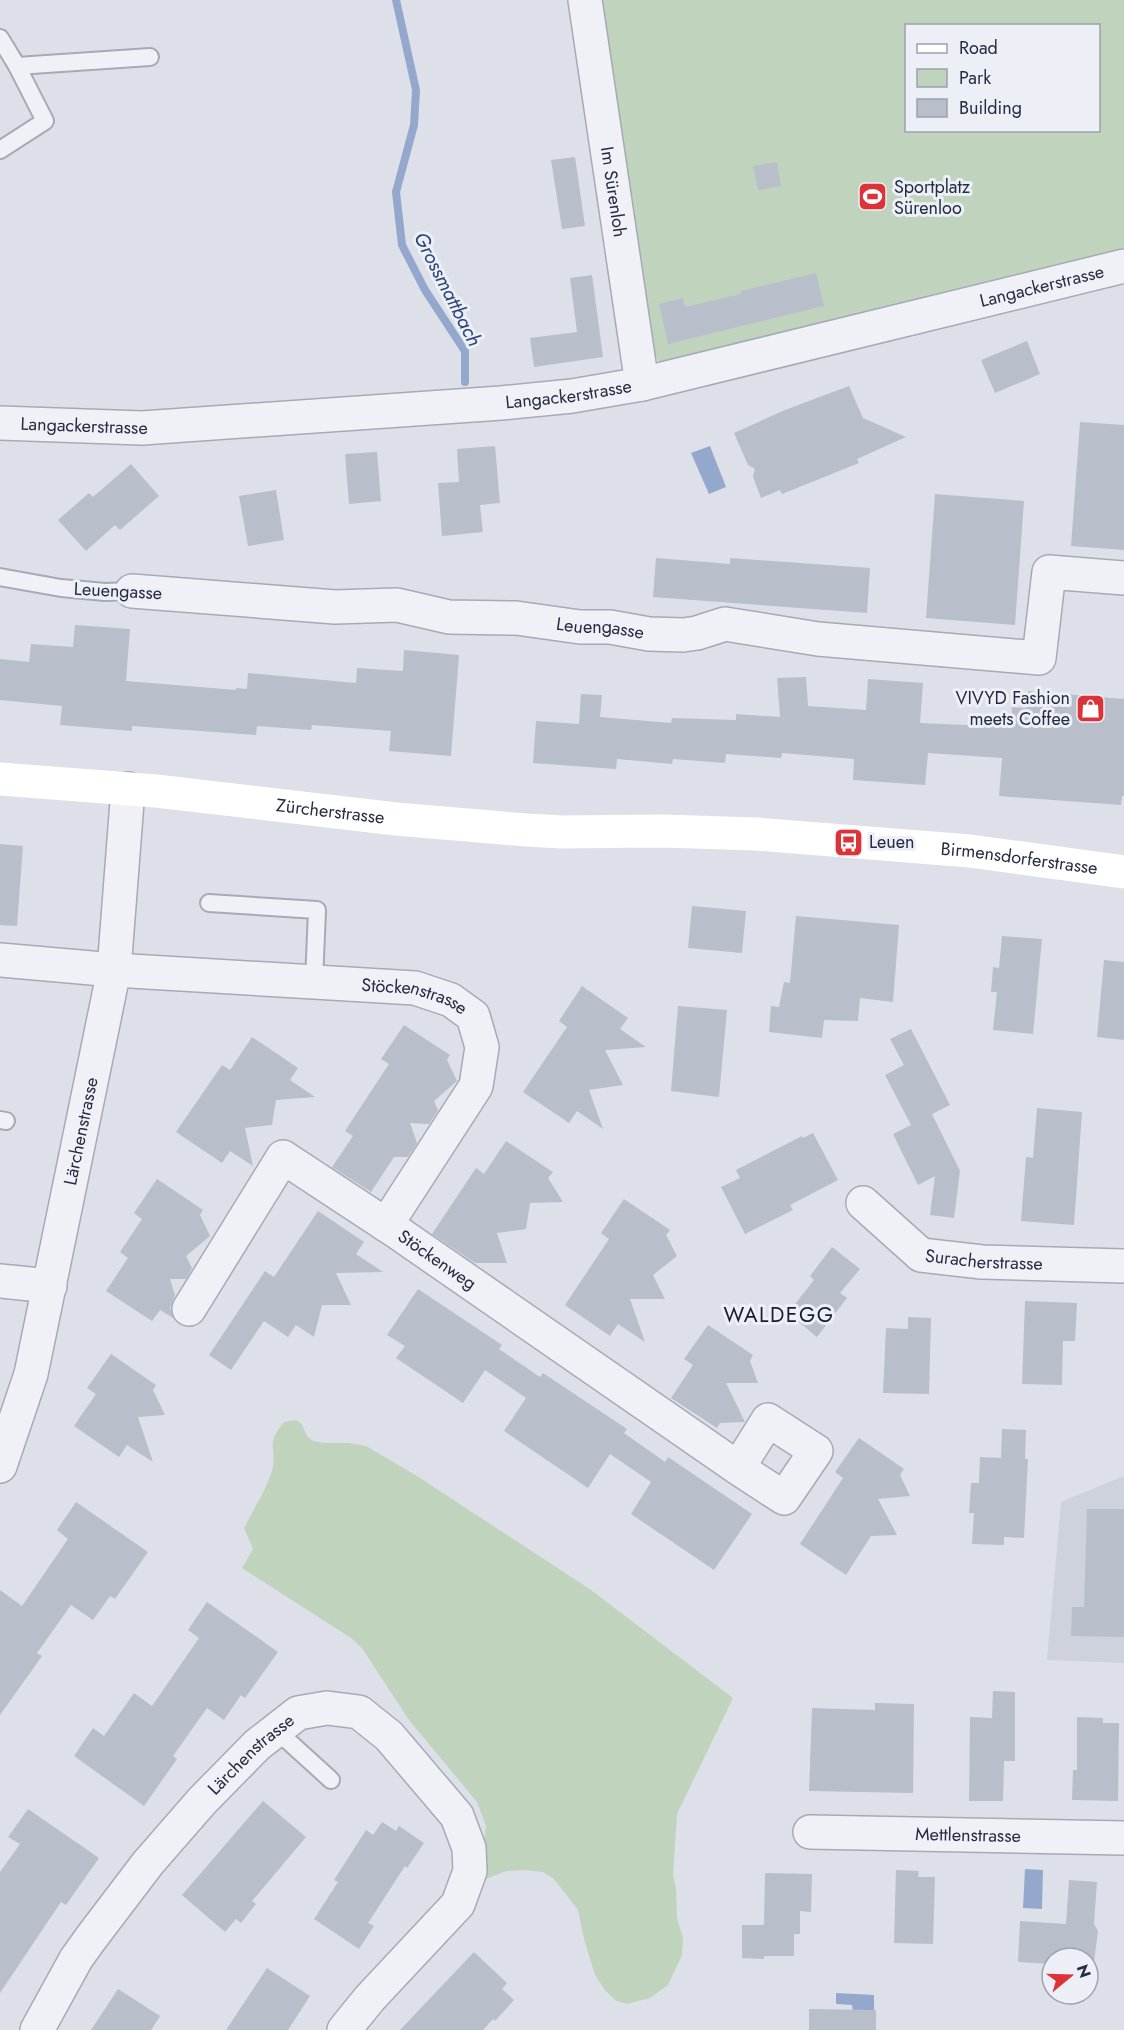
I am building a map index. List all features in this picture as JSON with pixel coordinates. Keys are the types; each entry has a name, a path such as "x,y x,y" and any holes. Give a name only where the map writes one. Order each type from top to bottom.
{"main road":[{"name":"Zürcherstrasse","path":"0,779 128,789 515,830 662,831"},
{"name":"Birmensdorferstrasse","path":"662,831 756,834 970,851 1124,872"}],"street":[{"name":"Im Sürenloh","path":"585,0 642,384"},
{"name":"Langackerstrasse","path":"0,423 142,428 573,396 642,384 1124,266"},
{"name":"Leuengasse","path":"132,591 335,607 397,605 449,617 516,618 580,627 610,627 649,634 683,635 725,624 818,639 1039,658 1049,572 1124,578"},
{"name":"Lärchenstrasse","path":"0,1466 31,1374 114,970 128,789"},
{"name":"Stöckenstrasse","path":"0,960 114,970 415,988 451,1000 473,1016 482,1047 476,1086 386,1225"},
{"name":"Stöckenweg","path":"189,1309 283,1157 738,1467"},
{"name":"Suracherstrasse","path":"862,1203 921,1255 982,1262 1124,1266"},
{"path":"0,1281 50,1286"},
{"name":"Lärchenstrasse","path":"37,2030 76,1959 148,1863 202,1802 257,1745 298,1713 327,1708 359,1712 389,1736 457,1816 469,1848 470,1871 458,1904 370,1998 344,2030"},
{"name":"Mettlenstrasse","path":"810,1832 1124,1838"}],"lane":[{"path":"0,38 45,121 0,150"},
{"path":"17,66 150,57"},
{"name":"Leuengasse","path":"0,577 61,588 105,592 132,591"},
{"path":"209,903 317,910 314,982"},
{"path":"276,1730 331,1780"}],"shaded area":[{"path":"1124,1476 1124,1663 1047,1660 1061,1502"}],"green space":[{"name":"Sportplatz Sürenloo","path":"592,0 1124,0 1124,254 673,364 659,361 649,350"},
{"path":"296,1420 301,1423 307,1436 313,1441 366,1446 417,1476 591,1590 733,1698 677,1814 673,1875 677,1918 683,1938 682,1955 668,1985 650,1998 627,2004 616,2001 605,1990 595,1975 578,1910 554,1879 543,1872 524,1870 507,1871 485,1879 482,1856 486,1826 477,1802 409,1720 362,1648 351,1638 242,1568 253,1549 244,1528 272,1471 275,1436 284,1422"}],"water":[{"path":"710,446 726,487 709,494 691,453"},
{"path":"1025,1869 1043,1870 1042,1909 1023,1908"},
{"path":"836,1993 874,1995 874,2012 853,2012 852,2005 836,2004"}],"building":[{"path":"575,157 585,226 562,229 551,160"},
{"path":"777,162 781,186 758,190 753,166"},
{"path":"816,273 824,306 668,344 659,304 683,298 685,307"},
{"path":"592,275 603,357 534,367 530,338 577,332 570,278"},
{"path":"1027,341 1040,374 995,393 981,360"},
{"path":"849,386 863,418 906,437 857,459 859,463 782,494 780,490 761,498 753,477 755,469 748,465 734,433 785,410"},
{"path":"1080,422 1124,425 1124,550 1071,546"},
{"path":"495,446 500,503 480,505 483,532 442,536 438,483 459,482 457,449"},
{"path":"377,452 381,501 349,504 345,454"},
{"path":"131,464 159,496 120,530 115,525 86,551 58,520 89,493 93,497"},
{"path":"276,490 284,540 248,546 239,496"},
{"path":"935,494 1024,501 1015,625 926,618"},
{"path":"656,558 730,564 730,558 870,568 867,613 653,597"},
{"path":"75,625 130,629 126,681 236,690 236,688 247,689 248,673 356,683 357,668 403,671 404,650 459,655 451,756 389,751 391,731 312,725 311,730 257,726 256,735 132,726 132,731 60,725 62,706 0,700 0,659 29,662 31,644 73,647"},
{"path":"806,677 808,706 866,710 868,679 923,683 920,723 1011,727 1012,707 1026,708 1028,691 1124,699 1124,796 1122,796 1121,805 999,796 1002,758 928,753 925,785 853,780 854,759 782,753 781,758 726,754 725,763 673,759 672,764 617,759 616,769 533,763 536,721 579,724 581,694 602,695 600,717 671,723 672,718 736,720 736,714 780,717 777,678"},
{"path":"0,844 23,846 17,926 0,925"},
{"path":"692,906 746,911 742,953 688,948"},
{"path":"796,916 899,925 893,1002 860,998 858,1021 824,1020 822,1038 769,1032 771,1006 779,1007 784,982 790,983"},
{"path":"1002,936 1042,939 1033,1034 993,1030 997,992 991,992 993,967 999,968"},
{"path":"1104,960 1124,962 1124,1040 1097,1037"},
{"path":"582,986 628,1018 620,1029 646,1047 605,1050 623,1085 589,1090 603,1129 577,1111 569,1123 523,1092 567,1027 559,1021"},
{"path":"678,1006 727,1010 719,1097 671,1091"},
{"path":"404,1025 450,1055 447,1060 457,1081 434,1101 438,1110 429,1124 410,1123 417,1143 408,1157 394,1157 371,1192 332,1167 353,1136 345,1131 389,1064 381,1059"},
{"path":"911,1029 950,1105 932,1114 960,1171 954,1218 930,1215 935,1176 918,1185 893,1134 911,1125 885,1075 904,1065 890,1039"},
{"path":"252,1037 298,1068 290,1080 315,1097 276,1100 272,1125 245,1128 253,1166 230,1151 222,1163 176,1132 222,1065 230,1070"},
{"path":"1037,1108 1082,1112 1074,1225 1021,1221 1026,1157 1033,1158"},
{"path":"813,1133 838,1180 790,1205 793,1210 745,1234 721,1187 740,1178 736,1170 802,1136 803,1138"},
{"path":"506,1141 553,1172 548,1178 563,1202 530,1203 526,1229 497,1233 507,1263 475,1263 432,1234 476,1168 484,1174"},
{"path":"157,1179 203,1210 200,1215 210,1236 186,1256 192,1268 186,1279 170,1279 175,1295 170,1308 173,1318 160,1310 152,1321 106,1291 128,1258 120,1252 142,1219 134,1213"},
{"path":"624,1199 670,1230 666,1235 677,1256 653,1275 665,1299 630,1299 645,1342 618,1324 610,1336 565,1305 609,1239 601,1233"},
{"path":"318,1211 364,1242 356,1254 383,1272 336,1273 351,1305 322,1305 314,1337 296,1325 288,1337 264,1321 231,1370 209,1355 265,1271 274,1277"},
{"path":"832,1247 860,1269 840,1293 847,1298 817,1337 788,1313 814,1280 810,1276"},
{"path":"418,1289 502,1345 499,1349 540,1377 543,1373 627,1429 624,1433 665,1462 668,1457 752,1514 714,1570 631,1514 651,1482 610,1454 588,1488 504,1431 526,1398 485,1370 463,1403 396,1358 405,1346 387,1335"},
{"path":"1025,1301 1077,1303 1075,1341 1063,1341 1062,1385 1022,1384"},
{"path":"908,1317 931,1318 929,1394 883,1393 886,1328 908,1329"},
{"path":"708,1325 753,1355 750,1361 758,1383 726,1383 745,1422 720,1423 717,1428 671,1398 693,1365 684,1359"},
{"path":"111,1354 156,1385 153,1390 165,1415 138,1417 153,1462 127,1445 119,1457 74,1426 96,1394 87,1388"},
{"path":"1002,1429 1026,1430 1025,1459 1028,1459 1024,1538 1004,1537 1004,1545 972,1544 974,1513 969,1513 971,1483 979,1483 980,1457 1001,1458"},
{"path":"859,1438 904,1469 900,1475 910,1496 878,1499 897,1535 871,1536 846,1575 800,1544 843,1478 835,1472"},
{"path":"76,1502 148,1552 115,1599 110,1596 93,1620 71,1605 37,1653 42,1656 0,1715 0,1590 22,1606 68,1539 57,1530"},
{"path":"1087,1509 1124,1509 1124,1637 1071,1636 1072,1607 1084,1607"},
{"path":"207,1602 278,1652 245,1698 241,1695 224,1720 207,1708 173,1756 177,1759 144,1806 74,1756 93,1728 104,1736 134,1693 152,1706 199,1638 188,1630"},
{"path":"993,1691 1015,1692 1015,1761 1004,1761 1003,1801 969,1801 970,1717 992,1718"},
{"path":"875,1703 914,1704 913,1793 809,1791 812,1708 875,1710"},
{"path":"1077,1717 1103,1718 1103,1723 1119,1723 1118,1801 1072,1800 1073,1770 1077,1770"},
{"path":"263,1801 306,1837 252,1901 256,1904 241,1923 236,1919 225,1932 182,1895"},
{"path":"28,1809 99,1858 66,1905 61,1902 0,1993 0,1872 20,1844 8,1837"},
{"path":"382,1822 396,1831 399,1826 424,1843 407,1868 405,1866 368,1923 374,1926 359,1949 314,1919 338,1882 334,1880 366,1830 373,1835"},
{"path":"896,1870 919,1871 918,1877 935,1877 933,1944 894,1943"},
{"path":"765,1873 812,1874 811,1912 800,1911 800,1934 794,1934 794,1956 764,1956 764,1959 742,1958 742,1925 764,1925"},
{"path":"1069,1880 1097,1882 1094,1924 1098,1931 1096,1946 1040,1946 1040,1963 1018,1962 1020,1921 1066,1924"},
{"path":"474,1952 507,1983 502,1989 514,2000 495,2021 493,2019 483,2030 400,2030"},
{"path":"267,1968 310,1996 288,2030 226,2030"},
{"path":"118,1989 160,2016 151,2030 91,2030"},
{"path":"809,2009 876,2010 876,2030 809,2030"}],"waterway":[{"name":"Grossmattbach","path":"396,0 416,90 414,125 396,192 402,245 425,290 465,351 465,382"}],"place":[{"name":"Sportplatz Sürenloo","path":"873,197"},
{"name":"VIVYD Fashion meets Coffee","path":"1091,708"},
{"name":"Leuen","path":"848,842"}],"district":[{"name":"WALDEGG","path":"779,1315"}]}
